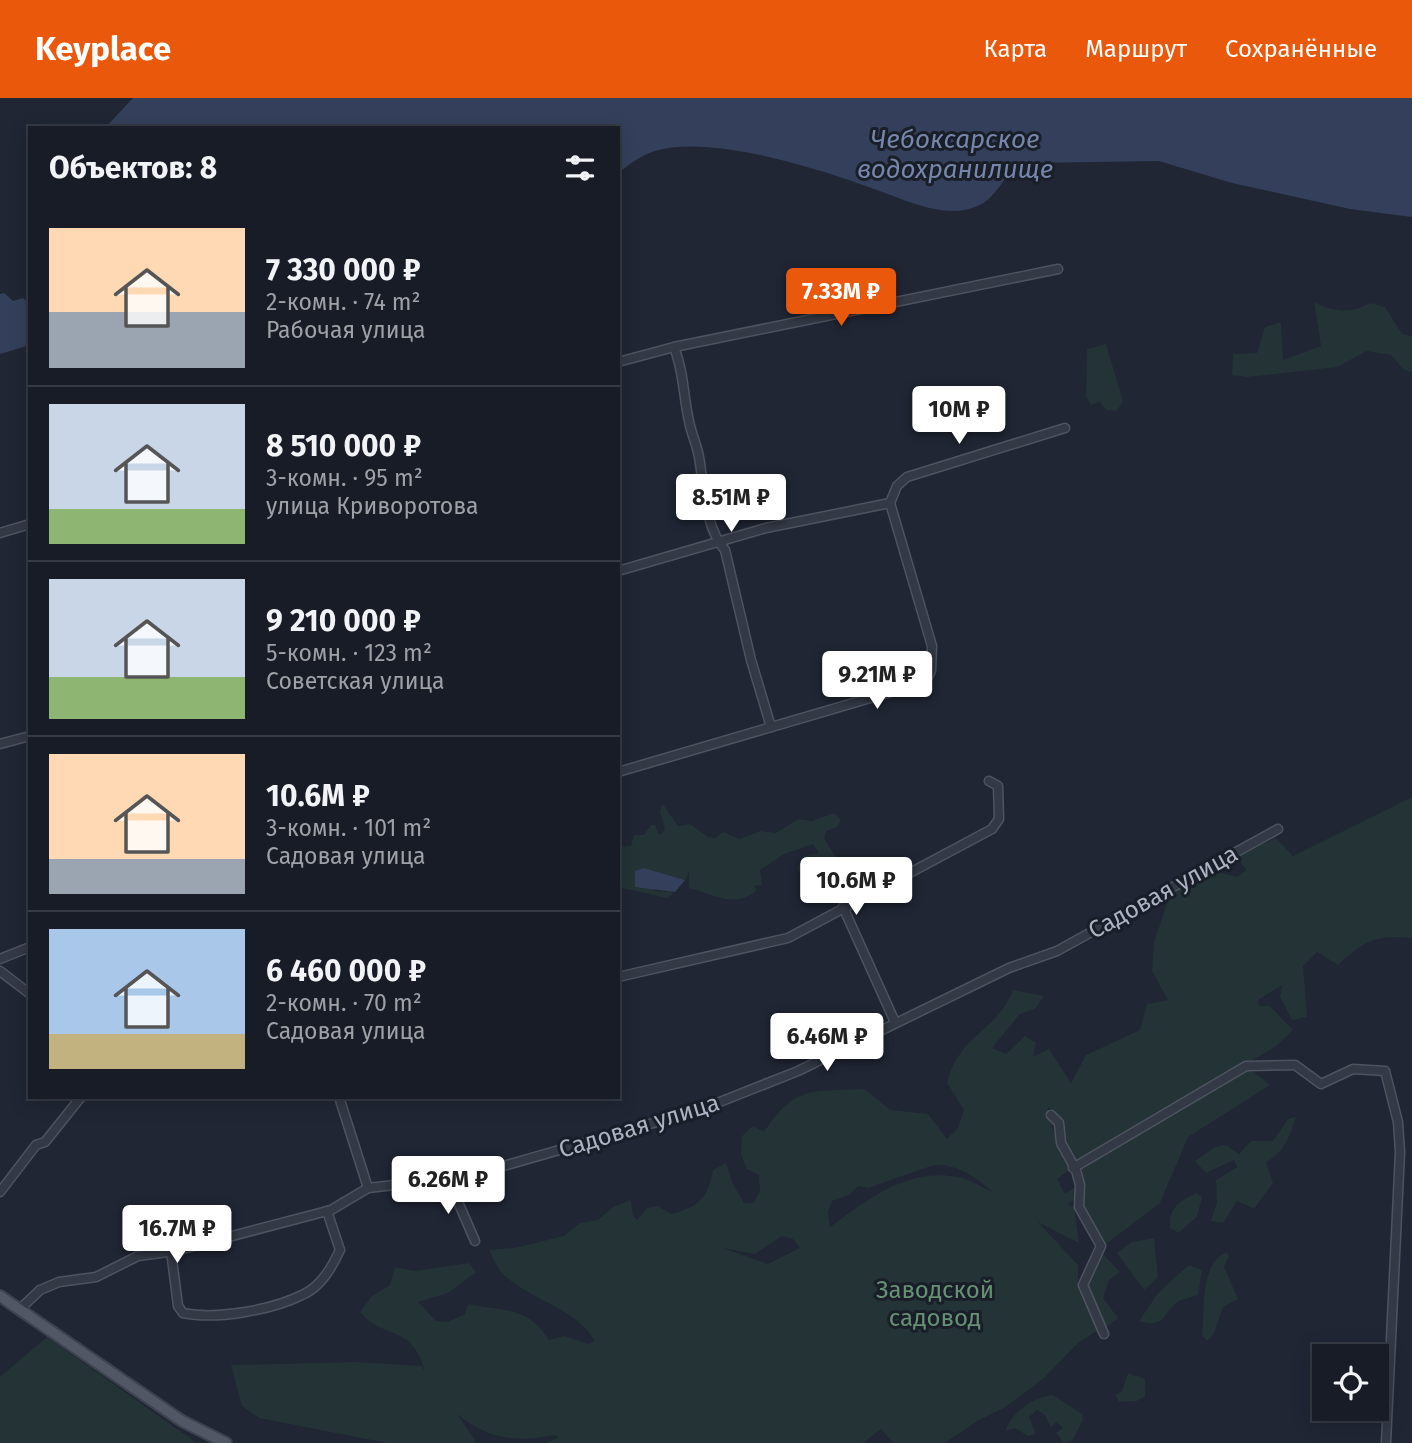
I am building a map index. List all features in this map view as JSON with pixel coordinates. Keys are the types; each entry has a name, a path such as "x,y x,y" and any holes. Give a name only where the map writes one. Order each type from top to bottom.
{"main road":[{"path":"0,1296 182,1421 226,1443"}],"street":[{"path":"620,361 674,347 1058,269"},
{"path":"674,347 683,371 689,421 718,542 725,550 751,660 771,727"},
{"path":"620,771 925,682 931,671 932,646 890,503 897,486 908,477 1065,428"},
{"path":"620,570 809,518 890,503"},
{"path":"0,533 28,525"},
{"path":"0,744 28,737"},
{"path":"620,977 788,938 992,829 999,819 998,786 989,781"},
{"name":"Садовая улица","path":"20,1309 40,1290 59,1282 96,1277 138,1256 171,1251 327,1211 368,1188 465,1177 702,1109 798,1071 1009,968 1057,951 1278,828"},
{"path":"843,907 895,1022"},
{"path":"0,959 28,948"},
{"path":"0,971 28,992"},
{"path":"1073,1168 1247,1066 1295,1065 1321,1084 1353,1069 1385,1071 1398,1122 1400,1152 1386,1443"},
{"path":"0,1192 36,1145 45,1142 80,1099"},
{"path":"340,1099 368,1188"},
{"path":"1051,1115 1059,1123 1061,1143 1080,1185 1079,1207 1101,1246 1083,1285 1104,1334"},
{"path":"448,1179 475,1241"},
{"path":"171,1251 178,1306 183,1313 193,1315 244,1312 304,1295 329,1273 340,1250 327,1211"}],"green space":[{"path":"1314,302 1342,310 1356,309 1370,303 1385,307 1402,334 1412,336 1412,372 1404,370 1391,355 1367,351 1337,367 1247,377 1232,375 1233,354 1257,353 1265,327 1281,322 1283,360 1321,346"},
{"path":"1106,344 1123,401 1117,411 1106,410 1100,402 1091,405 1086,397 1087,349"},
{"name":"Заводской садовод","path":"1412,797 1412,938 1389,937 1371,941 1338,965 1317,952 1303,966 1307,1017 1292,1020 1280,997 1282,985 1258,1000 1259,1006 1270,1006 1293,1030 1275,1047 1074,1163 1061,1136 1062,1122 1049,1107 1046,1113 1070,1169 1057,1179 1065,1194 1078,1185 1077,1198 1067,1204 1074,1207 1079,1243 1038,1222 1078,1265 1078,1282 1098,1330 1078,1343 1043,1379 1004,1408 979,1420 945,1443 893,1443 881,1429 863,1443 545,1443 558,1438 555,1435 528,1439 503,1437 480,1429 457,1414 477,1443 387,1443 259,1418 242,1406 231,1365 357,1362 421,1366 425,1371 419,1356 405,1338 378,1327 360,1312 372,1296 390,1285 395,1267 415,1271 469,1263 476,1272 448,1293 418,1302 436,1321 448,1322 465,1314 468,1304 523,1315 541,1329 549,1340 565,1336 588,1344 595,1341 576,1320 526,1291 503,1274 489,1250 514,1248 564,1236 580,1223 598,1220 613,1207 631,1200 633,1216 637,1220 647,1208 658,1206 671,1214 681,1211 701,1200 713,1170 726,1163 733,1184 744,1203 753,1203 760,1191 759,1175 747,1169 741,1154 742,1136 753,1126 764,1132 786,1105 796,1098 818,1091 865,1089 890,1110 928,1114 947,1139 958,1128 964,1110 947,1083 953,1067 969,1043 998,1015 1013,990 1044,996 1035,1009 1020,1014 992,1048 1006,1054 1025,1036 1036,1043 1033,1057 1049,1049 1071,1083 1086,1055 1140,1030 1147,1004 1168,1000 1152,971 1154,942 1172,889 1218,872 1237,877 1246,870 1236,855 1276,838 1293,856","holes":["934,1165 958,1169 993,1192 958,1177 923,1177 906,1181 874,1196 830,1227 828,1212 832,1201 849,1195 858,1186 868,1188","782,1236 793,1239 800,1248 768,1264 723,1248 755,1254"]},
{"path":"663,804 678,826 690,824 708,837 715,838 723,832 739,839 760,831 776,833 798,819 812,821 834,813 841,820 837,827 826,831 824,838 836,858 800,874 797,868 803,856 819,853 813,844 784,854 760,870 762,885 754,886 757,890 740,899 723,898 689,888 689,872 685,880 644,868 655,891 673,894 667,898 620,887 620,847 631,846 634,835 644,835 651,825 655,825 659,835 665,830 660,811"},
{"path":"1248,1067 1270,1085 1188,1137 1160,1203 1106,1244 1091,1225 1084,1208 1082,1166"},
{"path":"1296,1117 1282,1149 1266,1162 1273,1183 1254,1209 1237,1201 1223,1223 1211,1221 1217,1202 1216,1180 1237,1167 1234,1160 1206,1173 1195,1161 1215,1147 1226,1145 1239,1154 1251,1141 1273,1141 1288,1119"},
{"path":"1196,1193 1202,1197 1197,1217 1178,1233 1170,1228 1171,1215 1180,1203"},
{"path":"1154,1238 1158,1277 1144,1290 1117,1253 1132,1242"},
{"path":"1226,1252 1229,1256 1224,1267 1238,1299 1223,1307 1214,1333 1207,1341 1202,1335 1207,1278 1217,1259"},
{"path":"1102,1253 1120,1272 1109,1280 1103,1298 1118,1318 1105,1328 1087,1286"},
{"path":"1189,1265 1202,1270 1198,1295 1176,1303 1158,1322 1139,1321 1158,1293"},
{"path":"47,1337 197,1443 0,1443 0,1377"},
{"path":"1128,1373 1145,1379 1145,1396 1137,1401 1119,1402 1115,1395 1122,1391"},
{"path":"1053,1395 1082,1414 1083,1420 1072,1441 1064,1443 1056,1433 1063,1428 1056,1422 1051,1427 1045,1415 1037,1410 1029,1417 1036,1434 1028,1436 1015,1428 1005,1431 1024,1407 1045,1396"}],"water":[{"name":"Чебоксарское водохранилище","path":"133,98 1412,98 1412,217 1350,209 1232,183 1159,161 1022,163 981,205 948,211 922,206 796,164 734,150 678,147 655,151 620,172 620,126 107,126"},
{"path":"4,293 13,301 23,298 28,302 28,346 0,354 0,294"},
{"path":"644,868 685,880 675,892 635,887 635,871"}]}
